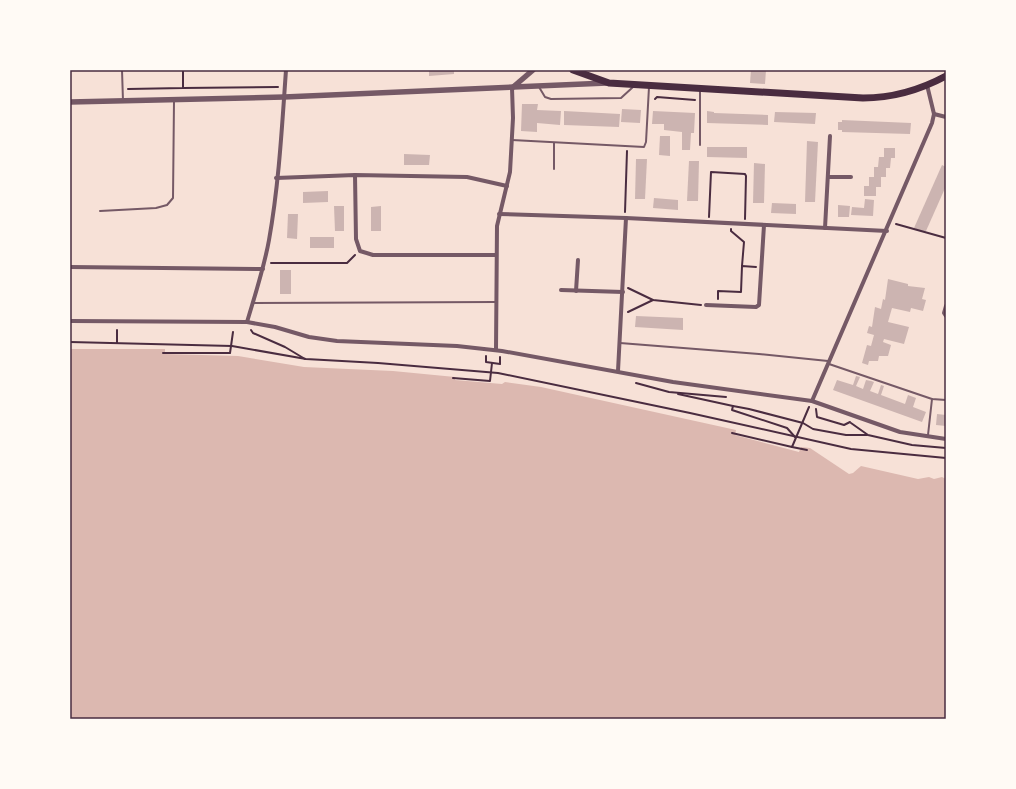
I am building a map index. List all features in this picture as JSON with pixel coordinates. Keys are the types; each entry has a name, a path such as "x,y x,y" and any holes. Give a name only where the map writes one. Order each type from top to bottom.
{"main road":[{"path":"573,70 609,83 884,98 927,85 946,76"}],"street":[{"path":"247,322 263,269 274,203 286,70"},
{"path":"496,350 496,255 499,214 507,186 512,140 512,88 533,70"},
{"path":"70,102 284,97 609,83"},
{"path":"812,401 887,231 932,123 934,114 927,85"},
{"path":"934,114 946,117"},
{"path":"825,228 830,136"},
{"path":"276,178 355,175 468,177 507,186"},
{"path":"355,175 356,239 360,251 373,255 496,255"},
{"path":"828,177 850,177"},
{"path":"499,214 625,216 887,231"},
{"path":"618,371 623,292 625,216"},
{"path":"706,305 756,307 759,305 764,225"},
{"path":"576,291 578,260"},
{"path":"70,267 263,269"},
{"path":"561,290 623,292"},
{"path":"946,306 946,316"},
{"path":"70,321 247,322 275,327 309,337 337,341 457,346 496,350 696,385 812,401 850,413 900,432 946,439"}],"lane":[{"path":"122,70 123,101"},
{"path":"859,70 867,70"},
{"path":"539,87 546,97 551,99 620,98 635,85"},
{"path":"512,140 644,147 646,142 649,86"},
{"path":"700,89 700,145"},
{"path":"100,211 156,208 167,205 173,198 174,100"},
{"path":"554,143 554,169"},
{"path":"253,302 496,302"},
{"path":"620,343 752,353 829,363 932,399 946,400"},
{"path":"928,437 932,399"}],"path":[{"path":"183,70 183,88"},
{"path":"123,89 285,86"},
{"path":"653,100 657,97 700,100"},
{"path":"625,216 627,151 634,152"},
{"path":"709,222 711,172 744,174 746,176 745,224"},
{"path":"717,306 718,292 741,292 744,242 731,231 730,223"},
{"path":"896,224 946,238"},
{"path":"264,263 347,263 360,251"},
{"path":"742,266 761,267"},
{"path":"623,285 653,300 706,305"},
{"path":"621,315 653,300"},
{"path":"245,328 258,330"},
{"path":"251,329 253,333 306,360"},
{"path":"117,330 117,343"},
{"path":"163,353 230,353 233,332"},
{"path":"70,342 232,346 306,360 490,373 554,384 683,411 796,438 852,449 946,458"},
{"path":"481,355 491,356"},
{"path":"486,356 486,362 500,364 500,357"},
{"path":"496,356 508,358"},
{"path":"453,378 490,381 492,362"},
{"path":"669,392 749,409 803,423 813,429 846,435 868,435"},
{"path":"733,406 732,410 787,428 796,438"},
{"path":"792,447 809,408"},
{"path":"816,409 817,417 844,425 850,422"},
{"path":"732,433 806,450"}],"shaded area":[{"path":"70,349 165,349 165,354 238,356 304,367 393,371 455,377 455,380 502,384 505,382 541,387 736,430 735,435 799,452 801,447 810,448 849,474 853,473 861,466 918,479 929,477 934,479 942,477 946,479 946,719 70,719"}],"building":[{"path":"429,70 454,70 454,74 429,76"},
{"path":"751,70 766,70 765,84 750,83"},
{"path":"522,104 538,104 537,110 561,111 560,125 537,123 537,132 521,131"},
{"path":"622,109 641,110 640,123 621,122"},
{"path":"564,111 620,114 619,127 564,125"},
{"path":"653,111 695,113 694,133 691,133 690,150 682,150 682,132 664,130 664,124 652,124"},
{"path":"707,111 714,113 768,115 768,125 707,123"},
{"path":"775,112 816,113 815,124 774,122"},
{"path":"842,120 911,123 910,134 842,132 842,130 838,130 838,122 842,122"},
{"path":"660,136 670,136 670,156 659,155"},
{"path":"807,141 818,142 815,202 805,202"},
{"path":"707,147 747,147 747,158 707,157"},
{"path":"884,148 895,148 895,158 891,158 890,168 886,168 886,177 881,177 881,187 876,187 876,196 864,196 864,186 869,186 869,177 874,177 874,167 878,167 879,157 884,157"},
{"path":"404,154 430,155 429,165 404,165"},
{"path":"636,159 647,159 645,199 635,199"},
{"path":"689,161 699,161 698,201 687,201"},
{"path":"754,163 765,164 764,203 753,203"},
{"path":"942,165 946,167 946,186 926,231 921,231 914,228"},
{"path":"328,191 328,202 303,203 303,192"},
{"path":"654,198 678,200 678,210 653,208"},
{"path":"865,199 874,200 873,216 851,215 852,207 864,208"},
{"path":"772,203 796,204 796,214 771,213"},
{"path":"838,205 850,206 849,217 838,217"},
{"path":"334,206 344,206 344,231 335,231"},
{"path":"381,206 381,231 371,231 371,207"},
{"path":"288,214 298,214 297,239 287,238"},
{"path":"310,237 334,237 334,248 310,248"},
{"path":"280,270 291,270 291,294 280,294"},
{"path":"888,279 908,284 908,286 925,288 922,299 926,300 923,311 911,308 910,312 892,308 888,322 909,327 904,344 884,339 883,342 891,345 888,356 879,356 878,361 869,361 868,365 862,363 867,345 871,346 874,335 867,333 869,326 872,327 875,307 881,309 883,299 885,300"},
{"path":"636,316 683,318 683,330 635,327"},
{"path":"856,376 860,377 856,386 863,389 866,380 874,382 870,391 878,394 881,385 884,386 881,395 905,404 908,395 916,398 913,407 926,412 922,422 833,390 837,380 853,385"},
{"path":"937,414 946,415 946,426 936,425"}]}
